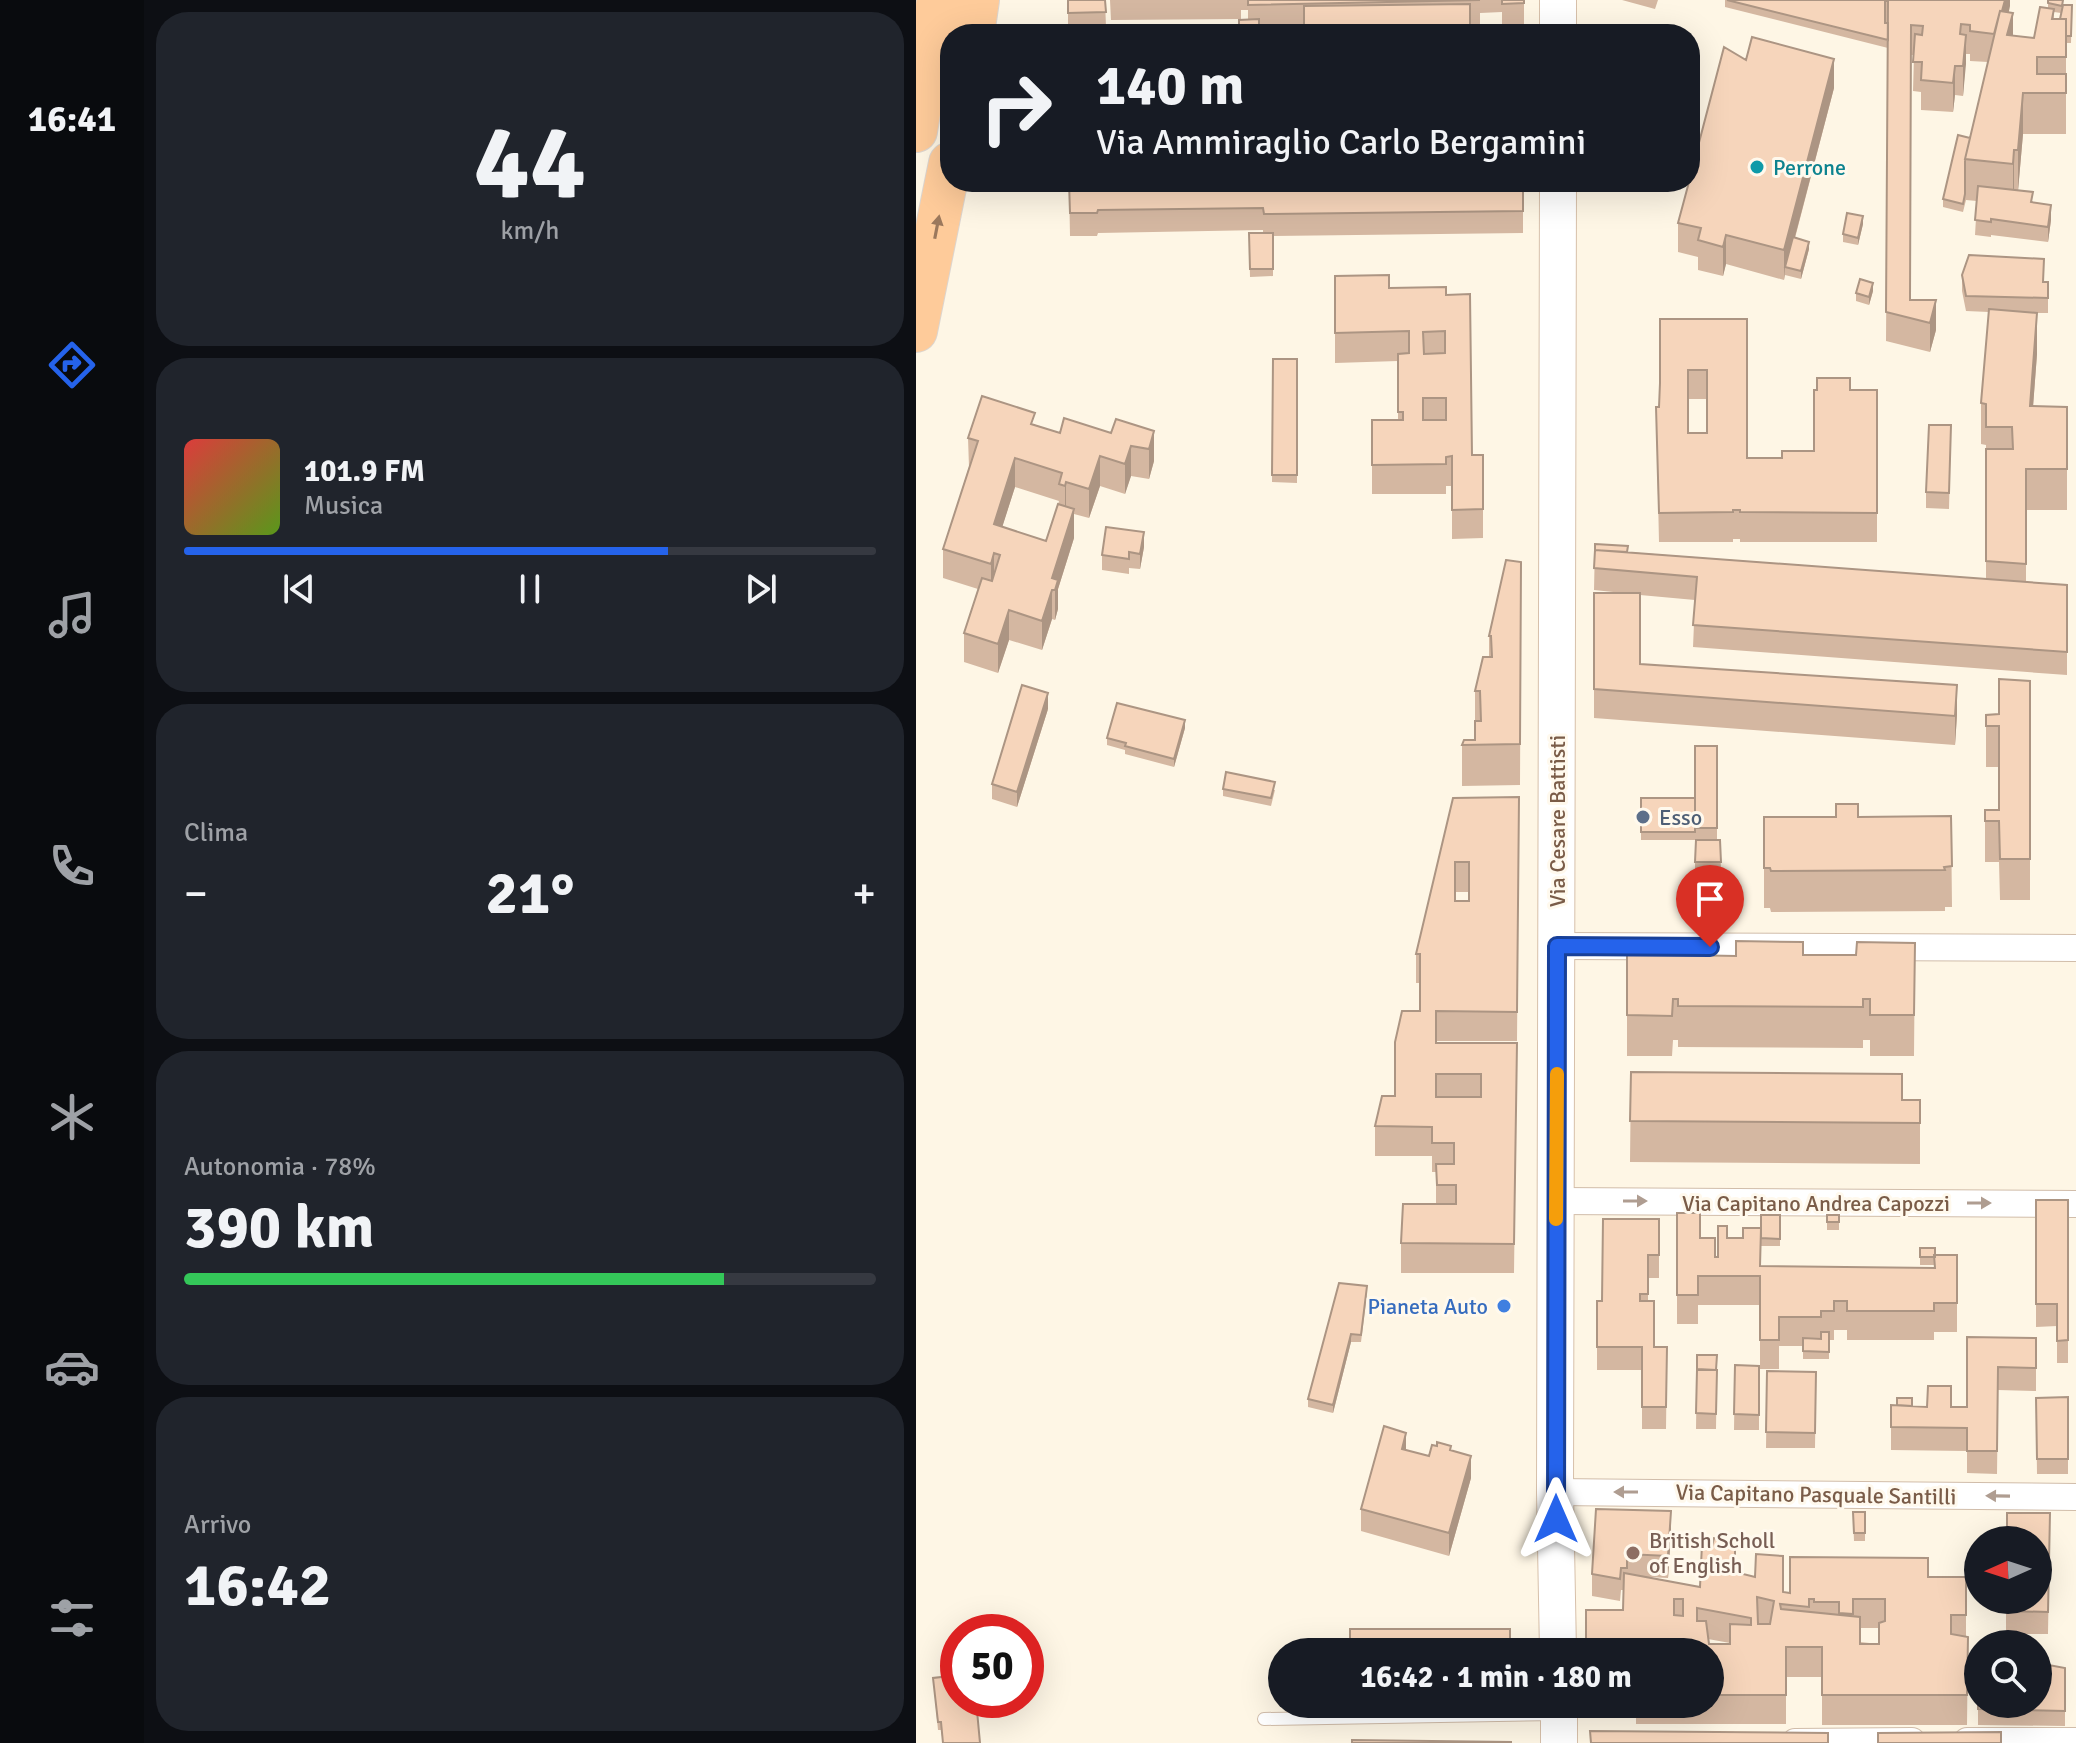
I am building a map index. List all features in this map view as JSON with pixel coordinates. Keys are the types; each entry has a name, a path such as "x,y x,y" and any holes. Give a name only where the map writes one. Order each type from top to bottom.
{"highway":[{"path":"916,131 938,0"},
{"path":"974,24 978,0"},
{"path":"916,331 944,192"}],"main road":[{"path":"1558,0 1558,24"},
{"name":"Via Cesare Battisti","path":"1558,192 1555,1492 1558,1638"}],"street":[{"path":"1557,946 2076,948"},
{"name":"Via Capitano Andrea Capozzi","path":"1557,1201 2076,1204"},
{"name":"Via Capitano Pasquale Santilli","path":"1555,1492 2076,1497"},
{"path":"1774,1742 2076,1741"}],"lane":[{"path":"1264,1719 1559,1720"}],"building":[{"path":"1068,0 1105,0 1106,12 1068,13"},
{"path":"1248,0 1480,0 1248,5"},
{"path":"1502,0 1524,0 1524,3 1502,4"},
{"path":"1727,0 1885,0 1888,40"},
{"path":"1885,0 2005,0 1994,34 1970,31 1970,25 1961,24 1960,34 1966,35 1963,66 1955,66 1953,83 1921,80 1922,62 1913,62 1915,34 1922,35 1923,26 1911,25 1910,300 1936,300 1930,323 1886,312 1888,1"},
{"path":"2048,0 2063,0 2062,6 2048,3"},
{"path":"1470,4 1470,24 1304,24 1304,6"},
{"path":"2063,5 2072,5 2071,36 2066,36 2066,19 2060,19"},
{"path":"2040,7 2054,9 2052,19 2066,19 2066,57 2037,57 2037,74 2066,74 2066,93 2023,93 2018,150 2014,150 2013,164 1965,159 2000,11 2013,13 2007,35 2034,38"},
{"path":"1259,19 1259,24 1239,24 1239,20"},
{"name":"Perrone","path":"1752,37 1834,59 1784,250 1726,235 1723,247 1698,240 1701,228 1678,223 1686,192 1700,192 1700,139 1724,47 1746,60"},
{"path":"1958,135 1970,138 1965,159 1963,204 1943,199"},
{"path":"1978,186 2033,192 2031,202 2051,205 2048,227 1991,219 1991,222 1975,220"},
{"path":"1069,192 1523,192 1523,211 1264,214 1263,208 1070,213"},
{"path":"1847,213 1863,216 1858,238 1843,234"},
{"path":"1249,233 1273,233 1273,269 1250,269"},
{"path":"1793,237 1809,242 1801,271 1785,267"},
{"path":"1969,255 2044,259 2043,282 2048,282 2048,298 1966,296 1962,275"},
{"path":"1389,275 1389,288 1446,287 1446,295 1470,294 1472,455 1483,455 1483,509 1452,510 1452,456 1446,457 1446,464 1372,465 1372,420 1403,420 1403,412 1398,412 1398,354 1409,353 1409,331 1335,333 1335,276","holes":["1445,331 1445,353 1424,354 1423,332","1423,398 1446,398 1446,420 1423,420"]},
{"path":"1860,279 1873,283 1869,297 1856,293"},
{"path":"1989,309 2037,313 2030,406 2067,407 2067,469 2026,469 2026,564 1986,561 1986,449 2013,449 2012,427 1986,427 1986,404 1981,403"},
{"path":"1660,319 1747,319 1747,458 1782,458 1782,451 1814,451 1814,390 1817,390 1817,378 1850,378 1850,390 1877,390 1877,513 1733,510 1659,513 1656,407 1659,407","holes":["1688,370 1707,370 1707,433 1688,433"]},
{"path":"1273,359 1297,359 1297,475 1272,475"},
{"path":"982,396 1035,413 1031,424 1060,433 1064,418 1111,433 1116,419 1154,431 1149,449 1131,446 1125,464 1100,456 1089,489 1066,482 1065,486 1059,484 1062,473 1015,458 994,524 1046,541 1058,504 1074,509 1052,578 1058,580 1042,621 1009,610 998,644 964,633 982,578 992,581 1000,555 994,553 991,564 943,549 978,441 968,438"},
{"path":"1929,425 1951,425 1949,493 1926,492"},
{"path":"1106,527 1144,532 1140,554 1129,552 1129,559 1102,555"},
{"path":"1595,544 1628,546 1627,552 1595,550"},
{"path":"1595,550 2067,585 2067,652 1693,625 1697,577 1594,568"},
{"path":"1506,560 1521,562 1520,744 1462,745 1464,740 1475,740 1475,721 1481,721 1480,691 1475,691 1483,657 1492,657 1489,636"},
{"path":"1594,593 1640,593 1640,664 1957,685 1955,716 1594,689"},
{"path":"1999,679 2030,681 2030,859 2000,859 1999,821 1985,821 1985,810 1999,810 1999,726 1986,726 1986,715 1999,714"},
{"path":"1022,685 1048,693 1017,792 992,784"},
{"path":"1117,703 1185,720 1174,759 1107,738"},
{"path":"1695,746 1717,746 1717,828 1695,828"},
{"path":"1226,772 1275,782 1271,798 1223,789"},
{"path":"1519,797 1517,1012 1436,1011 1436,1043 1517,1043 1514,1244 1401,1243 1403,1204 1456,1204 1456,1185 1437,1185 1436,1164 1454,1164 1454,1143 1432,1143 1432,1127 1375,1126 1382,1096 1395,1096 1395,1042 1402,1011 1420,1011 1420,954 1416,954 1453,798","holes":["1455,862 1469,862 1469,901 1455,901","1436,1074 1481,1074 1481,1097 1436,1097"]},
{"path":"1641,798 1695,798 1695,832 1641,832"},
{"path":"1836,804 1858,804 1858,817 1951,816 1952,866 1944,867 1945,870 1771,871 1764,868 1764,817 1836,817"},
{"path":"1696,840 1720,840 1721,862 1695,862"},
{"path":"1627,940 1684,941 1684,955 1736,956 1736,941 1803,942 1803,955 1856,955 1857,942 1915,943 1914,1015 1870,1015 1870,999 1863,999 1863,1007 1678,1006 1678,999 1673,999 1672,1016 1627,1015"},
{"path":"1631,1072 1902,1074 1902,1100 1920,1100 1920,1123 1630,1121"},
{"path":"2036,1200 2068,1200 2068,1340 2057,1341 2057,1304 2036,1304"},
{"path":"1677,1213 1700,1213 1700,1238 1715,1238 1715,1257 1718,1257 1718,1226 1727,1226 1727,1238 1743,1238 1743,1228 1761,1228 1760,1266 1935,1268 1934,1255 1957,1255 1957,1303 1934,1303 1934,1311 1847,1311 1847,1301 1834,1301 1834,1311 1821,1311 1821,1317 1779,1317 1779,1340 1760,1340 1760,1276 1698,1276 1698,1295 1677,1295"},
{"path":"1761,1215 1780,1215 1780,1239 1761,1238"},
{"path":"1827,1215 1839,1215 1839,1222 1827,1222"},
{"path":"1603,1219 1659,1219 1659,1255 1648,1255 1648,1294 1640,1294 1640,1301 1654,1301 1654,1347 1667,1347 1666,1407 1642,1407 1642,1347 1597,1347 1597,1301 1602,1301"},
{"path":"1920,1248 1935,1248 1935,1257 1920,1257"},
{"path":"1339,1283 1367,1286 1361,1335 1351,1334 1333,1405 1308,1399"},
{"path":"1821,1332 1829,1332 1829,1352 1803,1351 1803,1338 1821,1339"},
{"path":"1967,1337 2036,1338 2036,1368 1998,1367 1997,1451 1967,1451 1967,1428 1891,1427 1891,1405 1927,1407 1928,1386 1951,1386 1951,1407 1967,1407"},
{"path":"1697,1355 1717,1355 1716,1370 1697,1369"},
{"path":"1735,1365 1759,1366 1759,1415 1734,1414"},
{"path":"1697,1370 1717,1370 1716,1414 1696,1413"},
{"path":"1767,1371 1816,1372 1815,1433 1766,1432"},
{"path":"2068,1397 2068,1459 2037,1459 2036,1398"},
{"path":"1897,1398 1912,1398 1912,1406 1897,1405"},
{"path":"1384,1426 1406,1433 1402,1449 1429,1456 1432,1445 1437,1446 1437,1442 1451,1446 1450,1450 1471,1456 1449,1533 1361,1509"},
{"path":"1596,1509 1671,1511 1668,1556 1627,1554 1627,1568 1621,1568 1620,1579 1592,1574"},
{"path":"1853,1512 1865,1512 1865,1533 1854,1533"},
{"path":"2007,1513 2050,1513 2050,1526 2007,1526"},
{"path":"1714,1538 1735,1541 1735,1572 1755,1577 1756,1554 1783,1556 1783,1592 1790,1593 1790,1557 1928,1558 1928,1577 1964,1577 1966,1615 1951,1615 1951,1634 1964,1636 1964,1695 1822,1695 1822,1647 1786,1647 1786,1695 1724,1695 1724,1644 1730,1644 1730,1624 1751,1625 1751,1618 1697,1608 1697,1621 1706,1621 1708,1638 1586,1638 1586,1610 1623,1610 1624,1573 1700,1587 1702,1544 1712,1546","holes":["1757,1597 1774,1601 1770,1624 1758,1624","1674,1599 1683,1599 1683,1616 1674,1615","1809,1599 1814,1599 1814,1602 1839,1602 1839,1613 1853,1614 1853,1599 1885,1599 1885,1621 1879,1623 1879,1644 1860,1644 1860,1617 1781,1609 1780,1604 1809,1607"]},
{"path":"1350,1629 1510,1629 1510,1638 1350,1638"},
{"path":"2052,1666 2065,1668 2065,1711 2052,1711"},
{"path":"940,1677 940,1718 978,1718 980,1743 943,1743 933,1678"},
{"path":"1590,1731 1828,1733 1828,1743 1591,1743"},
{"path":"2001,1732 2001,1743 1878,1743 1878,1733"},
{"path":"1352,1740 1511,1742 1511,1743 1352,1743"}],"slow traffic":[{"path":"1556,1219 1557,1074"}],"place":[{"name":"Perrone","path":"1757,167"},
{"name":"Esso","path":"1643,817"},
{"name":"Pianeta Auto","path":"1504,1306"},
{"name":"British Scholl of English","path":"1633,1553"}],"route":[{"path":"1556,1519 1557,946 1710,947"}]}
